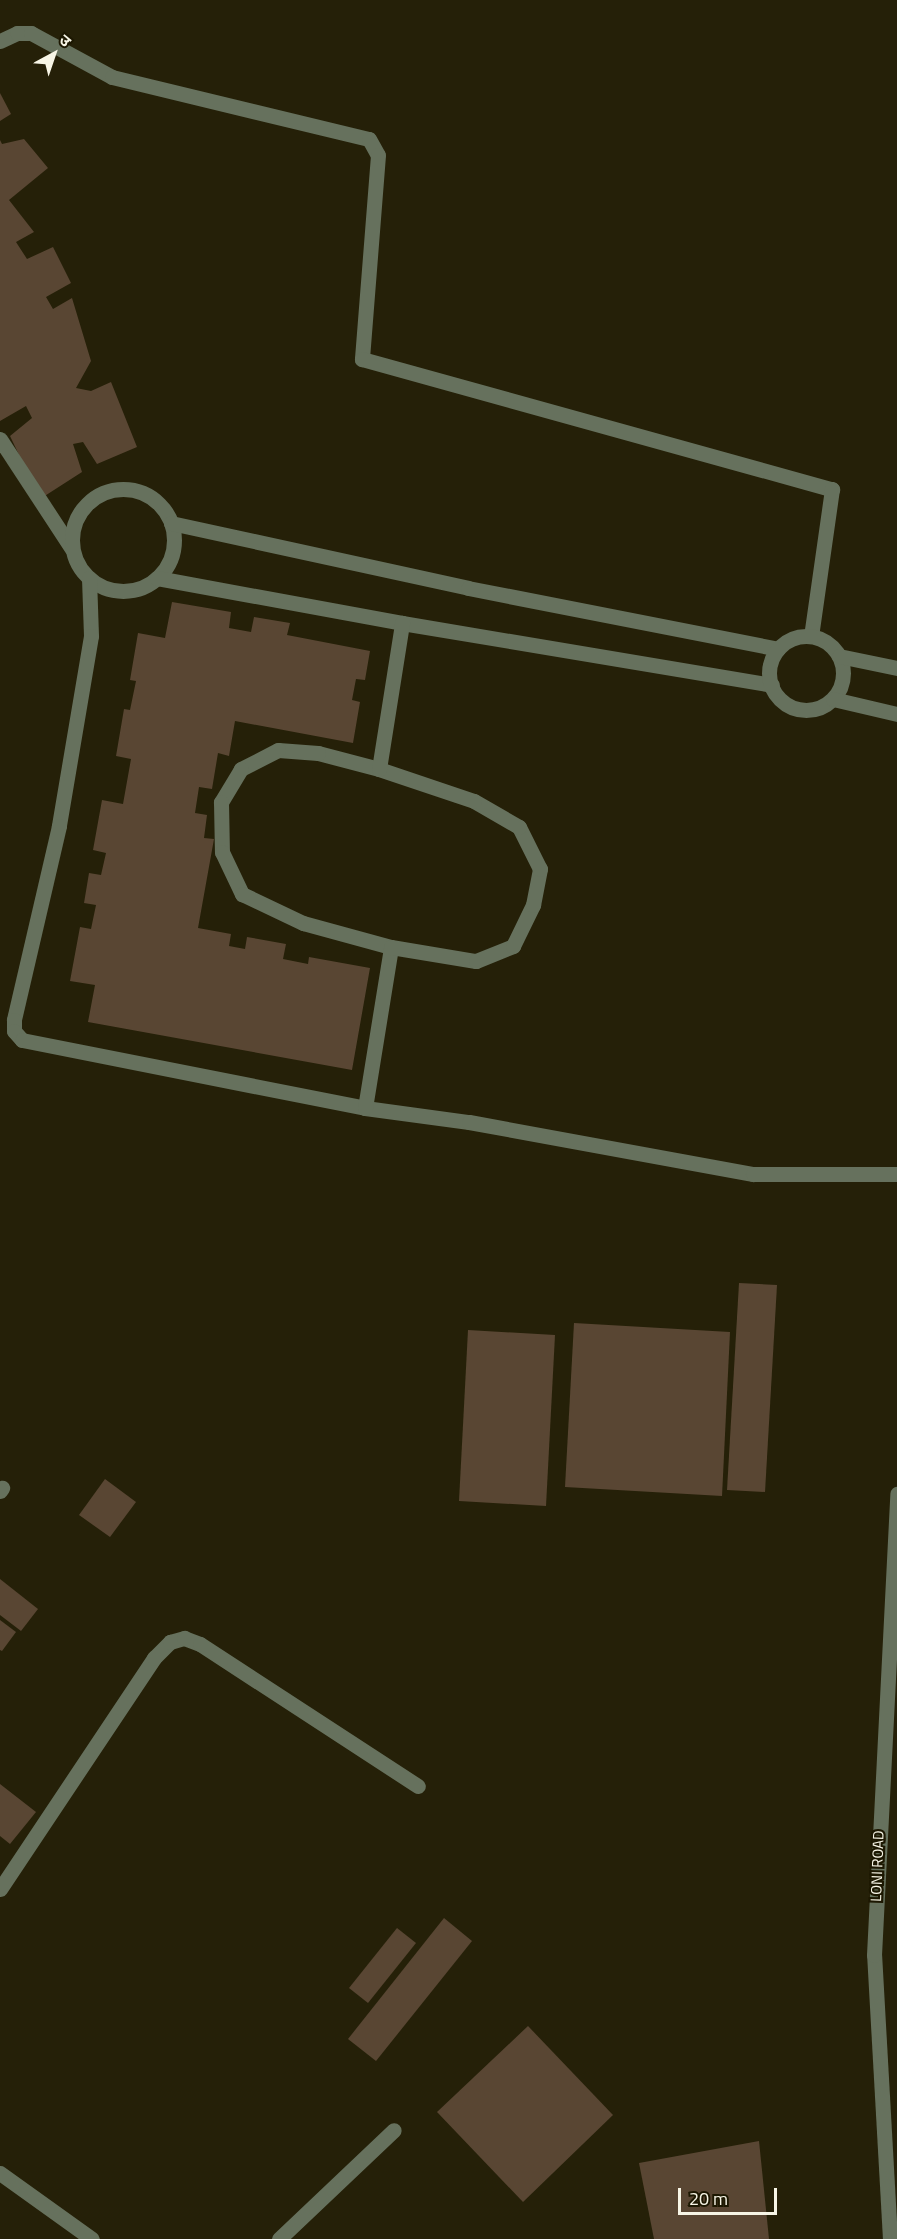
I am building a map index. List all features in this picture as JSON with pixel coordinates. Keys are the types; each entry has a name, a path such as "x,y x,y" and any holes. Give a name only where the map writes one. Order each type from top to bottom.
{"street":[{"path":"0,41 17,33 32,33 112,77 369,139 378,155 362,359 832,489 811,636"},
{"path":"0,440 72,549 88,578 89,647 58,826 14,1031 22,1040 365,1108 469,1122 753,1174 897,1174"},
{"path":"72,549 77,516 101,493 117,489 142,494 163,508 171,523 174,540 171,556 158,578 136,590 119,592 88,578"},
{"path":"171,523 468,588 778,649"},
{"path":"158,578 402,623 771,685"},
{"path":"379,769 402,623"},
{"path":"811,636 827,643 839,656 843,678 832,699 812,709 799,709 787,704 771,685 769,672 778,649 794,639 811,636"},
{"path":"839,656 897,668"},
{"path":"832,699 897,714"},
{"path":"278,750 318,753 379,769 474,801 519,826 540,869 533,905 513,946 476,961 391,947 303,923 242,894 222,852 221,802 241,769 278,750"},
{"path":"365,1108 391,947"},
{"name":"LONI ROAD","path":"890,2239 874,1955 893,1646 897,1494"},
{"path":"0,1888 154,1658 170,1642 184,1638 200,1644 418,1786"},
{"path":"279,2239 394,2130"},
{"path":"0,2173 92,2239"}],"building":[{"path":"0,93 11,114 0,121"},
{"path":"24,139 48,168 9,200 34,232 16,242 27,259 53,247 71,283 46,297 53,309 72,298 91,361 76,388 91,391 111,382 137,447 97,464 83,442 73,444 82,472 40,499 10,436 32,418 26,406 0,421 0,140 2,144"},
{"path":"172,602 231,612 229,628 251,632 254,617 290,623 287,635 370,651 365,680 356,679 352,700 360,702 353,743 235,721 229,756 218,753 212,789 199,787 195,813 207,815 204,838 214,839 198,928 231,934 229,946 245,949 247,937 286,944 283,959 308,964 309,957 370,968 352,1070 88,1022 95,985 70,981 80,927 91,929 96,905 84,903 89,873 101,875 106,853 93,850 102,800 123,804 131,759 116,756 124,709 130,710 136,681 130,680 138,633 165,638"},
{"path":"739,1283 777,1285 765,1492 727,1490"},
{"path":"574,1323 730,1332 722,1496 565,1487"},
{"path":"468,1330 555,1335 546,1506 459,1501"},
{"path":"105,1479 136,1502 110,1537 79,1515"},
{"path":"0,1579 38,1609 21,1631 0,1615"},
{"path":"0,1620 16,1632 2,1651 0,1650"},
{"path":"0,1784 36,1812 10,1844 0,1836"},
{"path":"444,1918 472,1941 376,2061 348,2039"},
{"path":"397,1928 416,1943 368,2003 349,1988"},
{"path":"528,2026 613,2115 523,2202 437,2112"},
{"path":"759,2141 769,2239 654,2239 639,2163"}]}
